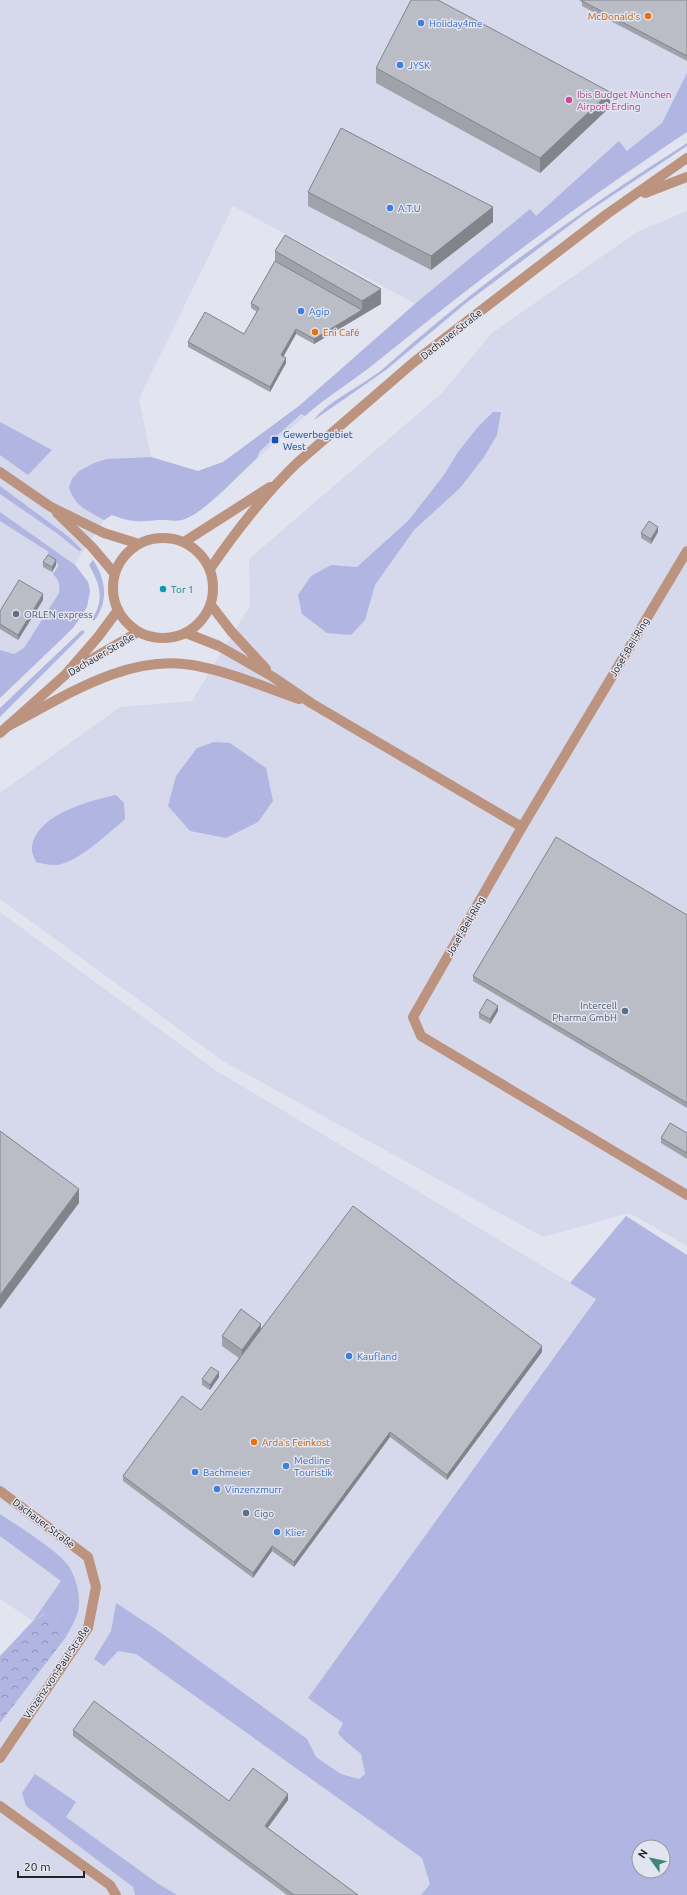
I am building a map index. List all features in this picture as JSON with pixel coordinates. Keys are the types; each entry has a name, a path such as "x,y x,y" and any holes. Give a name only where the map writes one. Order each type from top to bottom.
{"street":[{"name":"Dachauer Straße","path":"210,569 229,542 278,481 297,463 414,362 607,214 632,198 687,157"},
{"name":"Dachauer Straße","path":"632,198 687,177"},
{"path":"0,472 52,507 104,532 136,543"},
{"name":"Dachauer Straße","path":"184,542 278,481"},
{"path":"52,507 92,547 114,573"},
{"name":"Dachauer Straße","path":"160,538 184,542 200,553 210,569 213,586 211,605 199,623 186,633 162,639 150,637 138,632 126,623 118,610 113,592 114,573 119,562 136,543 160,538"},
{"name":"Josef-Beil-Ring","path":"687,551 522,827 413,1017 421,1036 687,1195"},
{"path":"211,605 231,631 273,677"},
{"name":"Dachauer Straße","path":"4,729 65,675 98,637 118,610"},
{"name":"Dachauer Straße","path":"65,675 138,632"},
{"path":"186,633 219,646 273,677 311,703 522,827"},
{"path":"4,729 84,687 125,669 145,664 167,663 206,668 311,703"},
{"name":"Dachauer Straße","path":"0,1491 88,1557"},
{"name":"Vinzenz-von-Paul-Straße","path":"0,1758 88,1628 96,1587 88,1557"},
{"path":"0,1806 110,1885 116,1895"}],"shaded area":[{"path":"0,0 687,0 687,132 568,214 493,269 373,365 324,399 194,515 180,520 139,522 126,520 112,515 104,520 75,564 88,582 90,591 87,607 81,618 60,641 0,698","holes":["233,206 416,304 299,406 223,462 198,471 151,457 139,399"]},
{"path":"687,211 687,1246 629,1213 543,1237 223,1061 0,899 0,793 120,707 192,701 250,606 249,559 442,393 492,333 637,232"},
{"path":"0,912 215,1070 596,1298 309,1697 344,1723 344,1740 361,1754 365,1774 359,1779 341,1774 316,1757 306,1739 116,1603 111,1631 94,1659 118,1651 136,1654 422,1858 430,1884 421,1895 177,1895 157,1883 66,1817 22,1793 133,1887 135,1895 0,1895 0,1723 66,1636 44,1614 33,1621 0,1599"}],"green space":[{"path":"687,73 687,132 528,243 305,416 301,414 260,451 257,458 231,483 200,510 179,521 134,521 112,515 104,520 87,511 74,499 69,487 72,479 79,471 94,463 107,459 151,457 198,471 223,462 299,406 416,303 530,209 536,216 619,141 627,151 662,123"},
{"path":"687,143 687,146 586,213 466,303 386,370 314,420 337,399 384,368 456,307 531,249 648,168"},
{"path":"493,412 501,412 497,435 484,457 460,488 414,530 375,585 365,620 351,635 327,633 302,614 298,595 311,576 331,565 357,567 408,521 444,475 458,452 477,428"},
{"path":"0,422 52,450 28,475 0,455"},
{"path":"0,486 69,537 82,550 79,551 58,534 0,494"},
{"path":"0,512 75,565 88,582 90,591 87,607 73,628 0,698 0,650 14,654 24,648 59,593 59,582 53,574 59,565 46,557 49,552 0,521"},
{"path":"93,560 101,575 104,590 102,606 94,621 92,619 99,605 100,592 96,579 89,565"},
{"path":"82,630 85,632 0,717 0,708"},
{"path":"214,742 230,743 266,768 273,801 258,822 226,838 190,831 168,806 176,776 197,748"},
{"path":"116,795 124,803 125,819 101,840 81,854 62,864 52,865 36,862 32,852 32,847 36,836 43,826 66,811 79,805"},
{"path":"626,1216 687,1255 687,1895 421,1895 430,1884 422,1858 136,1654 118,1651 104,1666 94,1659 111,1631 116,1603 157,1630 307,1739 316,1757 341,1774 359,1779 365,1774 361,1754 338,1733 343,1723 308,1698 596,1299 570,1283"},
{"path":"0,1514 45,1545 61,1558 70,1568 79,1595 79,1605 76,1618 66,1637 56,1618 44,1614 33,1621 61,1581 0,1536"},
{"path":"45,1614 56,1618 66,1637 0,1723 0,1656 33,1621"},
{"path":"35,1774 76,1802 66,1817 157,1883 177,1895 135,1895 133,1887 26,1806 22,1793"}],"building":[{"path":"411,0 438,0 610,92 540,158 376,68"},
{"path":"687,0 687,56 582,1"},
{"path":"341,128 493,207 431,256 308,192"},
{"path":"285,235 381,289 362,301 275,251"},
{"path":"275,261 362,310 314,339 296,329 281,355 286,358 270,387 188,342 205,312 244,334 259,308 251,303"},
{"path":"649,521 658,527 651,539 641,533"},
{"path":"48,555 56,560 52,567 43,562"},
{"path":"19,580 43,594 18,635 0,624 0,611"},
{"path":"556,837 687,915 687,1103 473,976"},
{"path":"487,999 498,1006 490,1019 479,1013"},
{"path":"670,1123 687,1133 687,1153 661,1138"},
{"path":"0,1131 79,1189 0,1295"},
{"path":"353,1206 542,1346 447,1475 390,1432 294,1562 272,1546 253,1573 123,1476 182,1396 201,1410"},
{"path":"241,1309 261,1324 242,1350 222,1336"},
{"path":"211,1367 219,1372 210,1385 202,1379"},
{"path":"94,1701 229,1801 253,1768 288,1794 265,1826 358,1895 294,1895 73,1730"}],"place":[{"name":"McDonald's","path":"648,16"},
{"name":"Holiday4me","path":"421,23"},
{"name":"JYSK","path":"400,65"},
{"name":"Ibis Budget München Airport Erding","path":"569,100"},
{"name":"A.T.U","path":"390,208"},
{"name":"Agip","path":"301,311"},
{"name":"Eni Café","path":"315,332"},
{"name":"Gewerbegebiet West","path":"275,440"},
{"name":"Tor 1","path":"163,589"},
{"name":"ORLEN express","path":"16,614"},
{"name":"Intercell Pharma GmbH","path":"625,1011"},
{"name":"Kaufland","path":"349,1356"},
{"name":"Arda's Feinkost","path":"254,1442"},
{"name":"Medline Touristik","path":"286,1466"},
{"name":"Bachmeier","path":"195,1472"},
{"name":"Vinzenzmurr","path":"217,1489"},
{"name":"Cigo","path":"246,1513"},
{"name":"Klier","path":"277,1532"}]}
